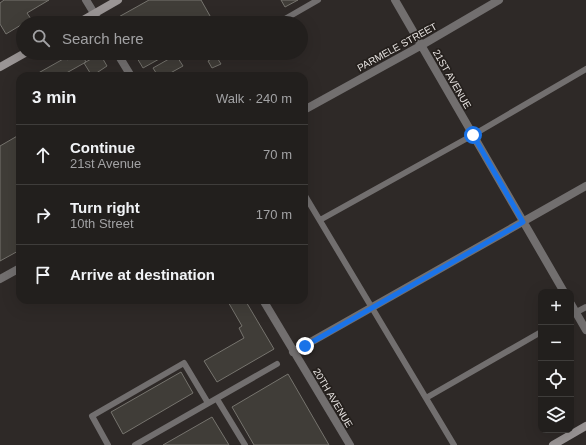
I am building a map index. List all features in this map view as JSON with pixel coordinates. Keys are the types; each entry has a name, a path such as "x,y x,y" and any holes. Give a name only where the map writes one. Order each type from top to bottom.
{"main road":[{"path":"90,16 118,0"},
{"path":"0,67 16,58"},
{"path":"554,445 586,426"}],"street":[{"path":"86,0 94,14"},
{"name":"21ST AVENUE","path":"395,0 562,289"},
{"name":"PARMELE STREET","path":"308,108 422,45 499,0"},
{"path":"122,60 129,72"},
{"path":"293,352 586,186"},
{"path":"0,279 16,270"},
{"name":"20TH AVENUE","path":"265,304 350,445"},
{"path":"574,315 586,330"}],"lane":[{"path":"290,16 318,0"},
{"path":"320,220 473,135 586,69"},
{"path":"308,200 373,307 454,445"},
{"path":"574,313 586,307"},
{"path":"426,398 538,334"},
{"path":"108,445 92,416 184,363 208,403"},
{"path":"135,445 277,364"},
{"path":"217,399 245,445"}],"building":[{"path":"4,0 49,0 27,13 29,16 16,16 16,28 6,34 0,24 0,3"},
{"path":"149,0 201,0 210,16 120,16"},
{"path":"281,0 298,0 285,7"},
{"path":"61,60 85,60 86,62 68,72 40,72"},
{"path":"89,60 104,60 107,66 98,72 90,72 84,63"},
{"path":"138,60 157,60 143,68"},
{"path":"167,60 179,60 183,66 172,72 156,72 153,68"},
{"path":"218,60 221,64 212,68 208,61"},
{"path":"16,137 16,252 0,261 0,146"},
{"path":"229,304 247,304 274,349 217,382 204,361 244,338 239,328 242,326"},
{"path":"181,372 193,393 123,434 111,412"},
{"path":"288,374 329,445 254,445 232,407"},
{"path":"212,417 229,445 163,445"}],"route":[{"path":"305,346 523,222 473,135"}]}
